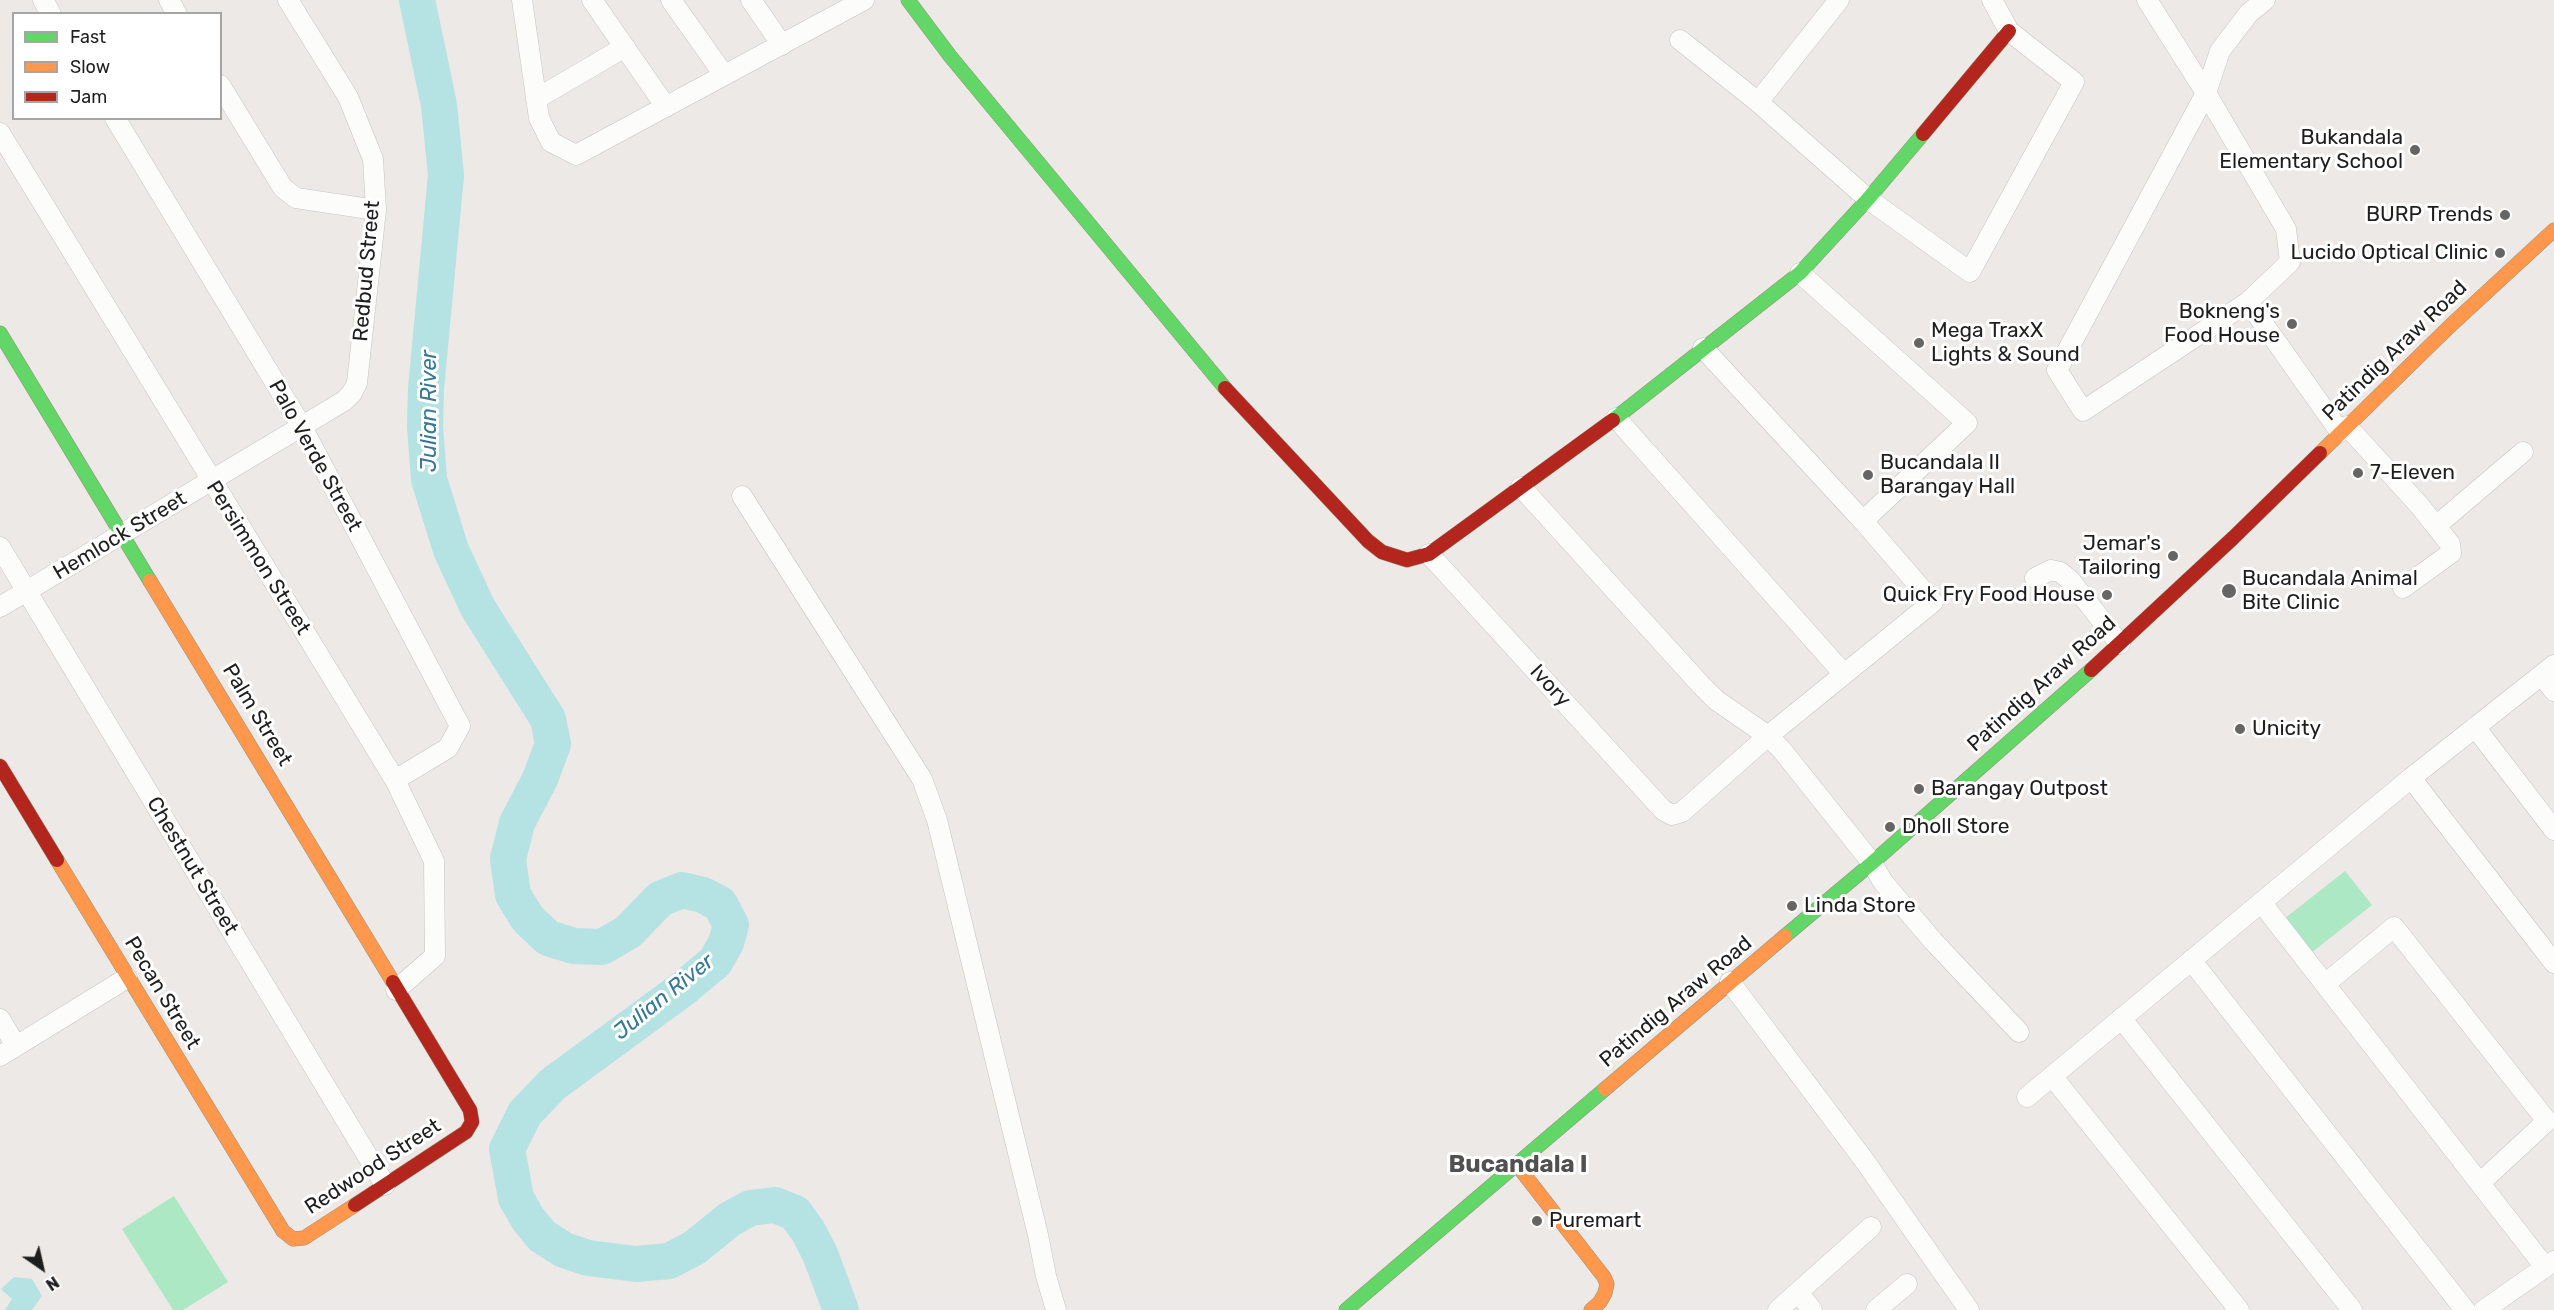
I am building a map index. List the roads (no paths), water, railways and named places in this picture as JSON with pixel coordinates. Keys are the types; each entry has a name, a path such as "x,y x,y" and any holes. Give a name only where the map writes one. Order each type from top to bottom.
{"street":[{"name":"Redbud Street","path":"288,0 348,97 373,159 376,210 357,383 352,393 344,401 302,426"},
{"path":"522,0 539,118 551,142 576,155 782,45 839,6 864,0"},
{"path":"592,0 666,107"},
{"path":"671,0 724,75"},
{"path":"751,0 782,45"},
{"path":"908,0 931,33 1223,386 1368,541 1382,552 1407,560 1429,554 1616,418 1800,273 1869,200 2009,31"},
{"path":"1758,102 1839,0"},
{"path":"1680,40 1758,102 1869,200 1970,272 2074,82 2009,31 1992,0"},
{"path":"2147,0 2206,93 2286,229 2290,262 2248,302 2084,411 2057,370 2206,93 2220,51 2249,13 2265,0"},
{"path":"536,99 625,47"},
{"path":"222,88 283,188 296,198 376,210"},
{"name":"Palo Verde Street","path":"116,120 302,426 460,726 448,748 395,780"},
{"name":"Persimmon Street","path":"0,134 395,780 434,861 435,956 396,990"},
{"name":"Patindig Araw Road","path":"1346,1310 1872,863 2120,644 2554,230"},
{"path":"1800,273 1967,423 1863,521"},
{"path":"2248,302 2344,429 2436,526 2450,544 2451,553 2403,588"},
{"name":"Palm Street","path":"0,333 470,1110 472,1122"},
{"path":"1703,348 1863,521 1933,602 1768,736"},
{"path":"1616,418 1844,675"},
{"name":"Hemlock Street","path":"0,608 302,426"},
{"path":"2436,526 2523,452"},
{"path":"1521,487 1701,686 1716,700 1768,736 1872,863 1883,882 1933,941 2019,1032"},
{"path":"742,496 922,779 938,820 1056,1310"},
{"name":"Chestnut Street","path":"0,547 385,1185"},
{"name":"Ivory","path":"1429,554 1663,810 1672,814 1682,812 1768,736"},
{"path":"2035,578 2051,570 2060,572 2070,580 2120,644"},
{"path":"2027,1097 2411,778 2548,670 2554,691"},
{"path":"2475,727 2554,830"},
{"name":"Pecan Street","path":"0,766 283,1231 293,1239"},
{"path":"2411,778 2554,963"},
{"path":"2261,902 2480,1183 2549,1264 2484,1310"},
{"path":"2325,984 2394,927 2540,1112 2547,1121 2480,1183"},
{"path":"2191,960 2465,1310"},
{"path":"0,1019 8,1051 128,978"},
{"path":"1730,982 1864,1160 1969,1310"},
{"path":"2121,1018 2352,1310"},
{"path":"2052,1076 2239,1310"},
{"name":"Redwood Street","path":"293,1239 304,1238 466,1132 472,1122"},
{"path":"1517,1165 1604,1277 1607,1284 1605,1293 1591,1310"},
{"path":"1778,1310 1871,1227"},
{"path":"1876,1310 1907,1284"},
{"path":"1798,1292 1812,1310"}],"water":[{"path":"14,1277 32,1279 42,1296 32,1310 5,1310 12,1299 1,1289"}],"waterway":[{"name":"Julian River","path":"417,0 439,105 446,175 426,389 425,427 429,479 451,550 478,608 548,719 553,744 540,779 517,823 508,859 513,895 528,919 548,938 574,946 602,947 628,932 660,899 682,890 703,895 720,904 731,925 726,943 715,962 684,988 553,1084 525,1113 507,1149 516,1198 528,1219 542,1236 564,1250 588,1258 636,1264 669,1261 694,1248 730,1219 750,1208 775,1205 795,1213 808,1231 820,1254 841,1310"}],"place":[{"name":"Bukandala Elementary School","path":"2415,150"},
{"name":"BURP Trends","path":"2505,215"},
{"name":"Lucido Optical Clinic","path":"2500,253"},
{"name":"Bokneng's Food House","path":"2292,324"},
{"name":"Mega TraxX Lights & Sound","path":"1919,343"},
{"name":"7-Eleven","path":"2358,473"},
{"name":"Bucandala II Barangay Hall","path":"1868,475"},
{"name":"Jemar's Tailoring","path":"2173,556"},
{"name":"Bucandala Animal Bite Clinic","path":"2229,591"},
{"name":"Quick Fry Food House","path":"2107,595"},
{"name":"Unicity","path":"2240,729"},
{"name":"Barangay Outpost","path":"1919,789"},
{"name":"Dholl Store","path":"1890,827"},
{"name":"Linda Store","path":"1792,906"},
{"name":"Puremart","path":"1537,1221"}],"district":[{"name":"Bucandala I","path":"1518,1165"}]}
